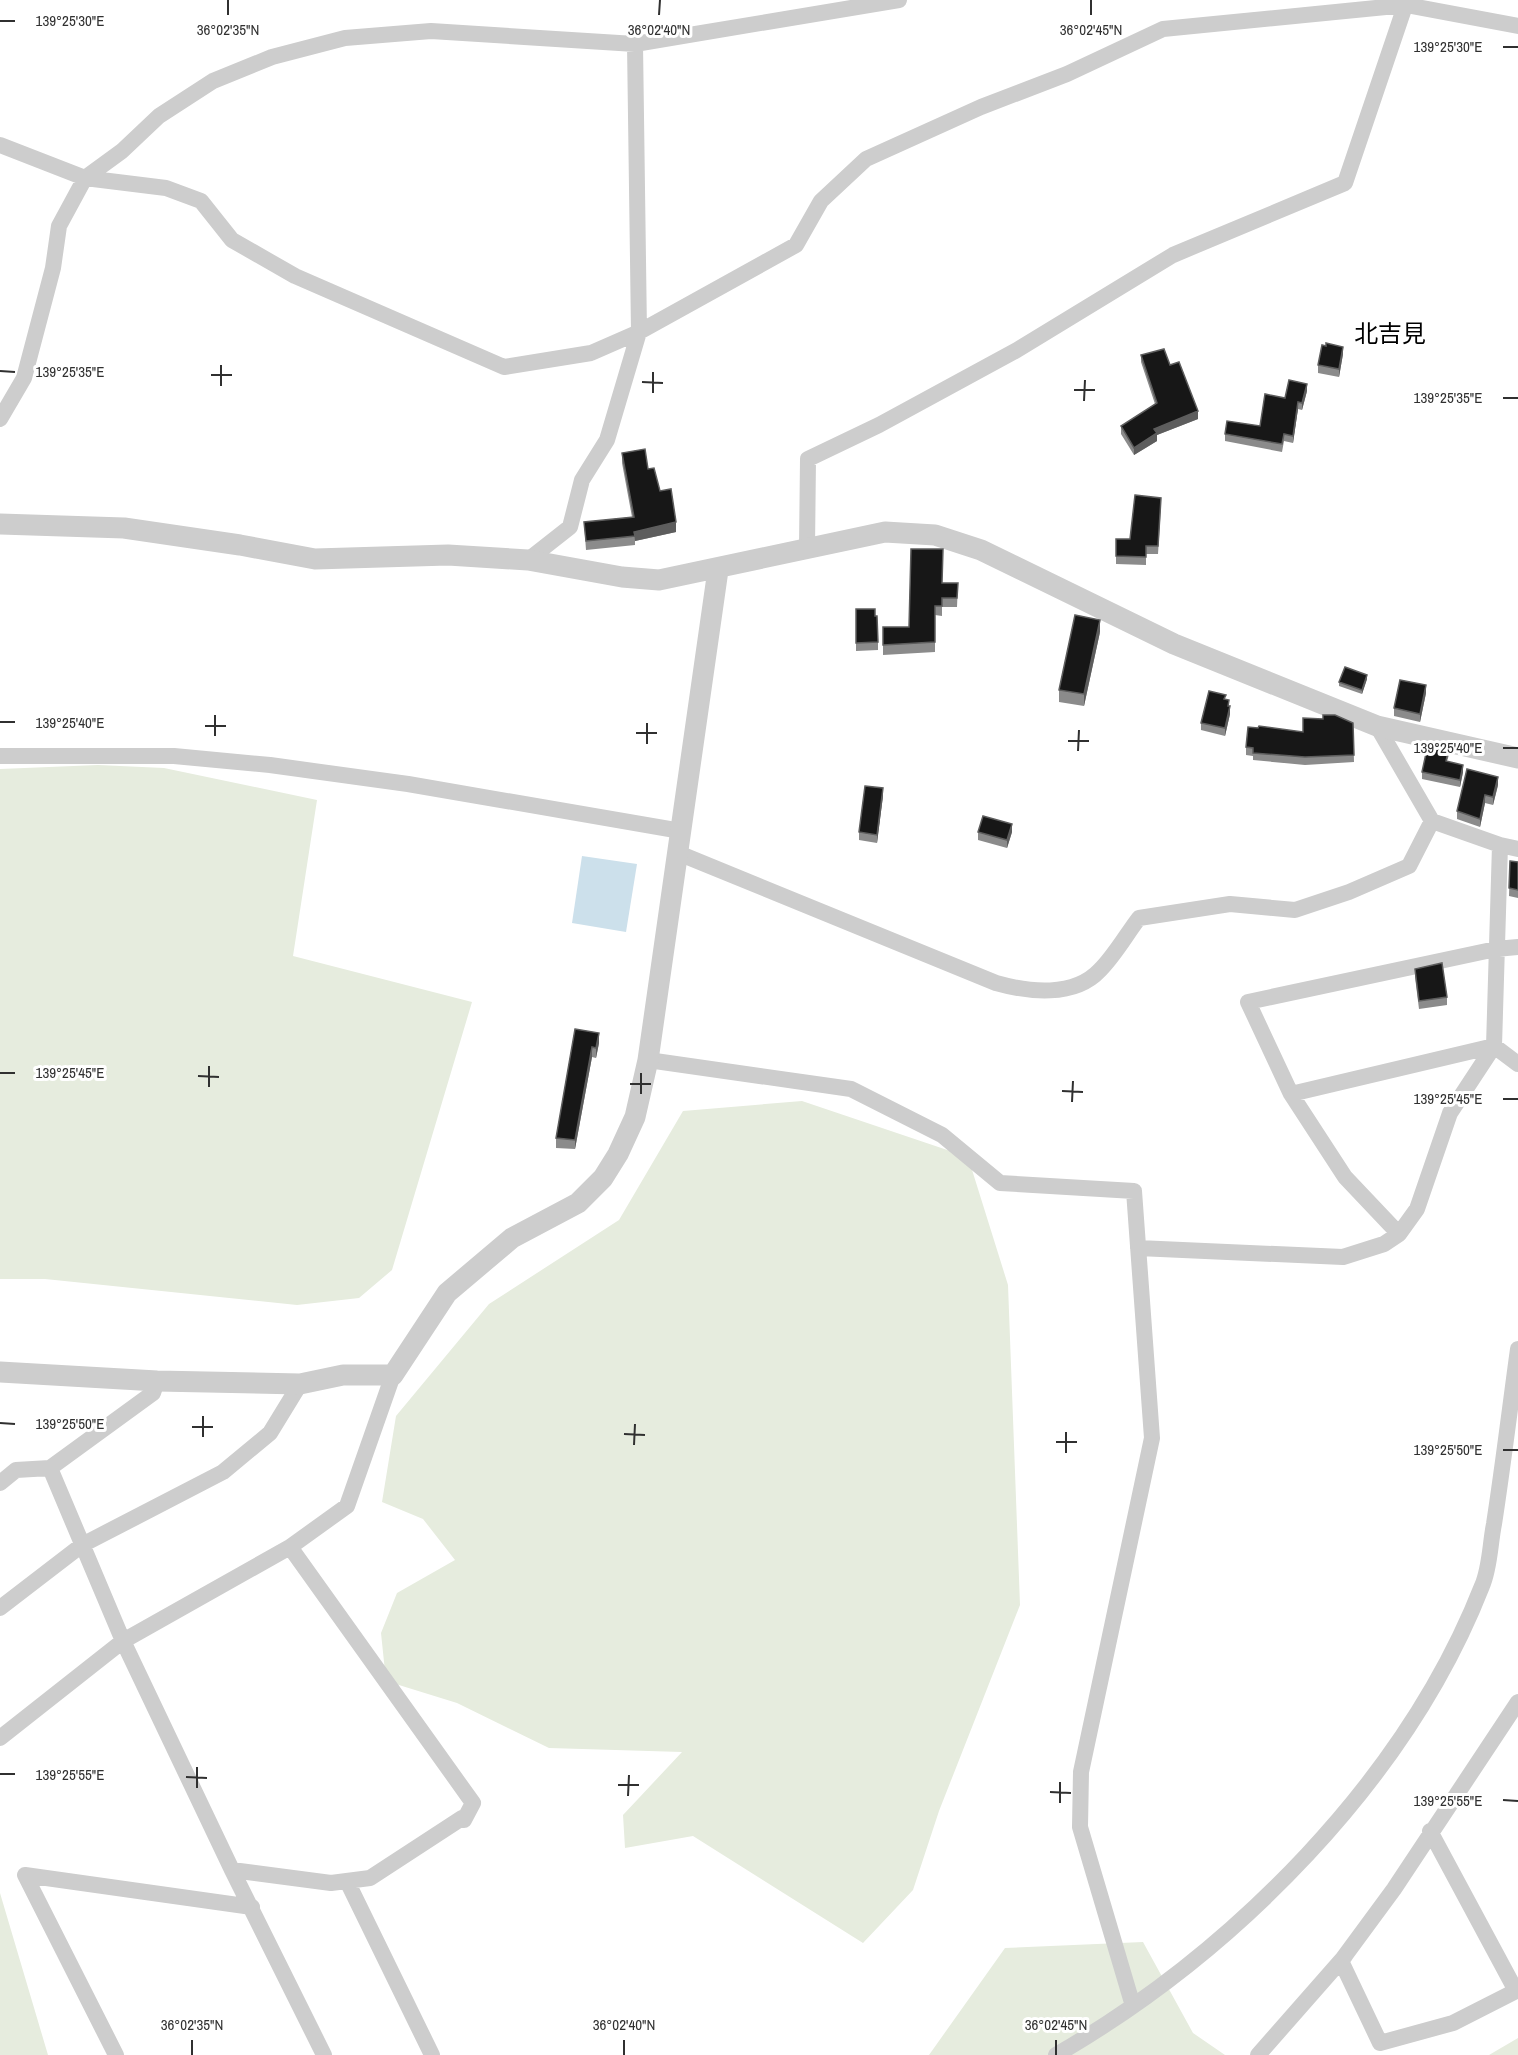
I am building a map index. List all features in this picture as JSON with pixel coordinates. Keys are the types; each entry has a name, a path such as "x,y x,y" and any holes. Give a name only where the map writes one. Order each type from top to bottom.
{"street":[{"path":"0,419 24,378 53,268 58,226 85,178 122,151 159,116 213,81 272,57 345,38 431,31 635,44 899,0"},
{"path":"807,548 808,459 879,425 1017,350 1173,255 1345,183 1406,2"},
{"path":"0,145 85,178 166,188 201,201 232,240 295,276 504,368 591,353 639,332 796,245 821,201 866,159 981,107 1067,74 1163,29 1406,2 1518,26"},
{"path":"528,560 570,527 582,480 607,440 639,332 635,44"},
{"path":"0,524 124,528 240,545 315,559 448,555 528,560 622,577 659,580 718,570 885,532 935,535 981,550 1174,644 1377,726 1518,758"},
{"path":"0,1738 123,1641 290,1547 347,1506 393,1375 447,1293 512,1238 578,1203 603,1178 618,1154 635,1117 648,1060 718,570"},
{"path":"1377,726 1432,821 1518,849"},
{"path":"0,756 174,756 270,765 408,784 681,831"},
{"path":"678,853 996,983 1025,992 1080,985 1100,971 1139,918 1230,904 1295,910 1349,892 1409,866 1432,821"},
{"path":"1138,1248 1343,1257 1384,1244 1399,1234 1417,1209 1450,1113 1494,1046 1500,845"},
{"path":"1399,1234 1345,1177 1291,1094 1248,1002 1496,949 1518,947"},
{"path":"1494,1046 1518,1064"},
{"path":"1291,1094 1494,1046"},
{"path":"648,1060 851,1089 942,1136 1000,1184 1134,1191 1152,1438 1081,1772 1080,1827 1133,2006"},
{"path":"1056,2055 1110,2024 1169,1981 1294,1869 1376,1776 1445,1665 1484,1584 1501,1480 1518,1348"},
{"path":"0,1372 157,1381 300,1384 343,1376 393,1375"},
{"path":"0,1483 8,1468 50,1468 153,1393 157,1381"},
{"path":"0,1608 82,1545 223,1472 270,1433 300,1384"},
{"path":"50,1468 123,1641 232,1870 324,2055"},
{"path":"232,1870 331,1883 370,1878 460,1822 462,1818 464,1820 473,1803 290,1547"},
{"path":"1430,1831 1517,1990 1454,2023 1380,2043 1341,1961 1394,1889 1430,1831 1518,1702"},
{"path":"116,2055 25,1875 252,1907"},
{"path":"347,1881 432,2055"},
{"path":"1258,2055 1345,1956"}],"shaded area":[{"path":"98,765 164,768 317,800 293,956 472,1002 392,1270 359,1298 297,1305 45,1279 0,1279 0,769"},
{"path":"802,1101 968,1157 1008,1285 1020,1605 939,1811 913,1890 863,1943 693,1836 625,1848 623,1815 682,1752 549,1748 457,1703 386,1681 381,1633 397,1593 455,1560 423,1519 382,1502 396,1416 489,1304 619,1220 683,1111"},
{"path":"0,1893 48,2055 0,2055"},
{"path":"1143,1942 1193,2033 1225,2055 929,2055 1005,1948"},
{"path":"1518,2038 1518,2055 1489,2055"}],"water":[{"path":"582,856 637,864 626,932 572,923"}],"building":[{"path":"1326,343 1343,347 1339,369 1318,365 1322,345 1326,346"},
{"path":"1164,349 1170,365 1179,362 1198,411 1154,429 1157,433 1134,448 1121,426 1157,403 1141,355"},
{"path":"1289,380 1307,384 1302,403 1298,402 1293,436 1284,434 1282,444 1225,434 1227,421 1260,426 1265,394 1285,398"},
{"path":"645,449 648,469 654,468 660,491 671,489 676,522 634,532 635,536 586,541 584,522 634,517 622,453"},
{"path":"1135,495 1161,498 1158,546 1146,546 1146,557 1116,556 1116,539 1130,539"},
{"path":"911,549 943,549 942,583 958,583 957,598 942,598 942,606 935,606 935,642 883,645 883,627 909,627"},
{"path":"856,609 875,609 878,642 856,643"},
{"path":"1075,615 1100,620 1084,694 1059,690"},
{"path":"1345,667 1367,675 1362,690 1339,682"},
{"path":"1400,680 1426,685 1420,714 1394,708"},
{"path":"1209,691 1226,695 1224,699 1229,700 1228,706 1230,706 1225,728 1201,723"},
{"path":"1323,715 1335,715 1353,723 1354,755 1305,757 1253,753 1253,748 1246,747 1248,727 1258,728 1259,726 1303,732 1303,718 1323,719"},
{"path":"1428,744 1449,748 1446,761 1463,765 1460,780 1422,772"},
{"path":"1467,769 1498,777 1493,797 1485,795 1480,819 1457,811"},
{"path":"865,786 883,788 877,835 859,832"},
{"path":"983,816 1012,824 1007,840 978,832"},
{"path":"1510,861 1518,862 1518,890 1509,888"},
{"path":"1442,963 1447,997 1419,1001 1415,969"},
{"path":"575,1029 599,1033 596,1048 592,1047 575,1140 556,1138"}],"district":[{"name":"北吉見","path":"1390,333"}]}
